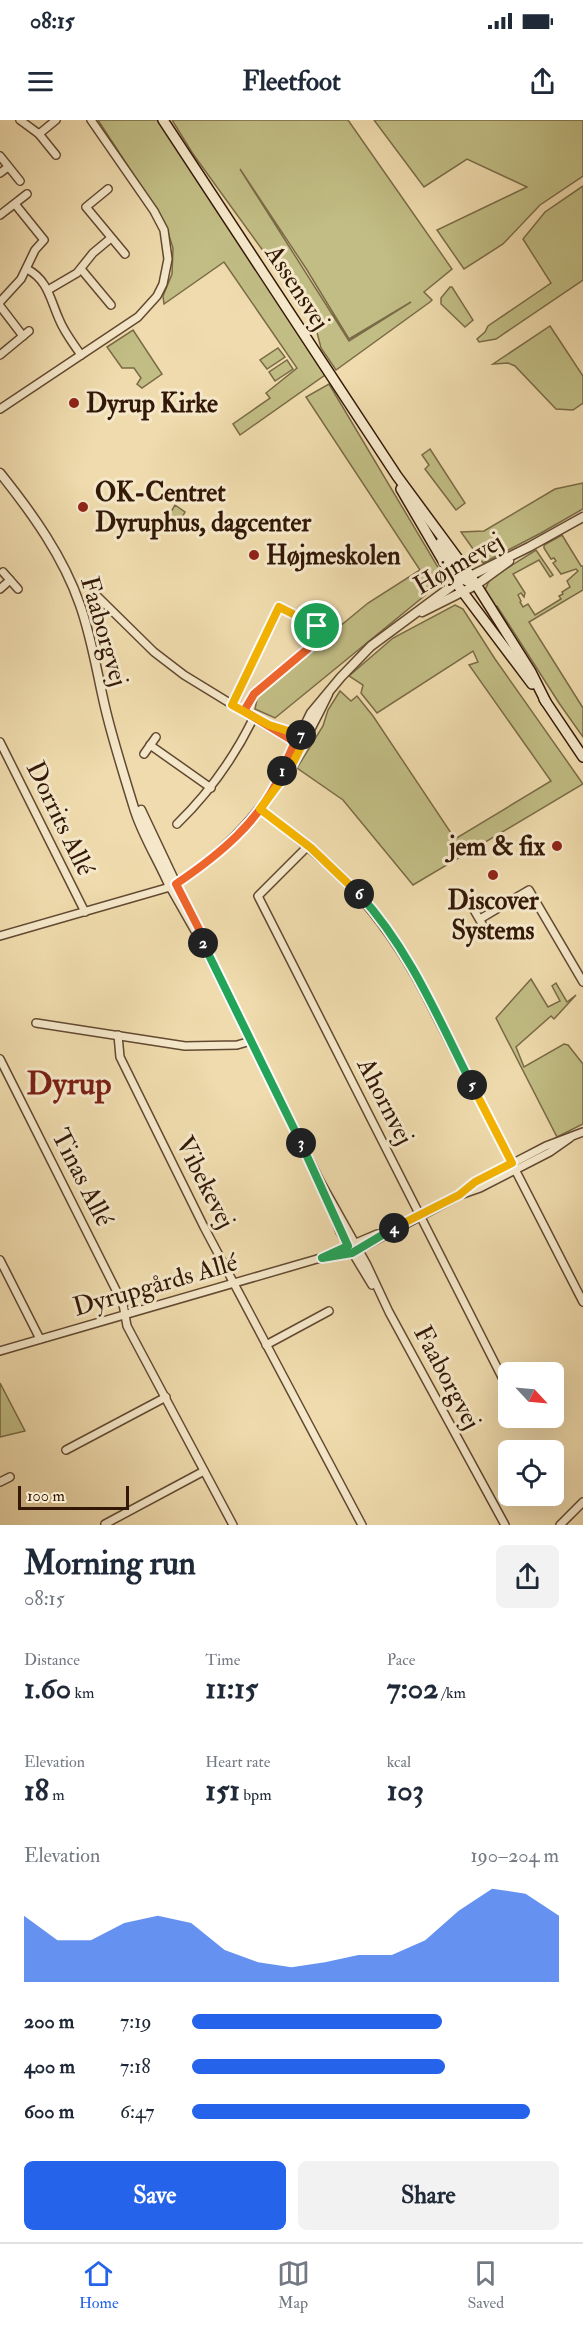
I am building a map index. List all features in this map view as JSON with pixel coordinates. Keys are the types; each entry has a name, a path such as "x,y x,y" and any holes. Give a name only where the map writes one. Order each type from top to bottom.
{"main road":[{"name":"Assensvej","path":"163,120 463,579 583,757"},
{"name":"Assensvej","path":"398,480 403,494 463,579"},
{"path":"463,579 469,588"},
{"name":"Assensvej","path":"469,588 531,672 546,702"}],"street":[{"path":"20,120 39,134 56,155"},
{"path":"39,134 56,120"},
{"path":"1,409 138,317 148,308 163,284 168,259 165,234 160,222 91,120"},
{"path":"0,156 20,181"},
{"path":"0,173 8,167"},
{"path":"108,189 86,207 125,254"},
{"path":"0,215 27,194"},
{"path":"0,355 26,333 0,304 13,290 27,269 35,250 44,240 15,204"},
{"path":"48,290 70,279 93,253 111,238"},
{"path":"27,269 36,274 48,290 58,319 81,355"},
{"path":"81,269 111,305"},
{"name":"Faaborgvej","path":"0,473 44,534 62,564 80,605 98,667 104,705 114,744 134,808 353,1248 505,1525"},
{"name":"Faaborgvej","path":"0,480 11,490"},
{"name":"Højmevej","path":"0,936 141,895 172,883 211,859 248,824 274,792 290,769 311,713 371,646 463,579 529,547 583,517"},
{"name":"Højmevej","path":"409,617 469,588 529,547"},
{"path":"3,572 18,589"},
{"path":"0,589 10,580"},
{"path":"98,597 154,652 184,675 232,705 301,740"},
{"path":"232,705 279,607 329,631 254,694 244,711"},
{"path":"177,824 211,788 230,763 255,717"},
{"path":"144,754 156,736"},
{"name":"Dorrits Allé","path":"0,742 85,912"},
{"path":"150,745 211,788"},
{"path":"260,809 308,846 363,898 397,944 423,990 583,1302"},
{"name":"Ahornvej","path":"308,846 258,896 498,1369"},
{"path":"480,919 529,890 583,982"},
{"path":"474,910 485,929"},
{"path":"36,1023 185,1046 237,1045 251,1041"},
{"name":"Vibekevej","path":"118,1035 120,1057 233,1283 362,1525"},
{"name":"Tinas Allé","path":"0,1059 123,1304 127,1326 233,1525"},
{"name":"Dyrupgårds Allé","path":"0,1351 353,1248 459,1195 480,1188 546,1146 583,1132"},
{"path":"0,1260 40,1339"},
{"path":"266,1345 329,1311"},
{"path":"66,1450 166,1397"},
{"path":"105,1524 204,1471"},
{"path":"0,1482 10,1477"},
{"path":"560,1525 583,1502"}],"shaded area":[{"path":"98,120 160,120 325,375 240,435 233,424 270,398 266,393 297,368 224,262 164,304 163,296 172,274 173,248 165,223"},
{"path":"172,120 348,120 452,269 424,292 432,300 430,302 336,370 321,348 314,321 193,154","holes":["240,169 307,270 349,339 411,302 349,341"]},
{"path":"374,120 583,120 583,176 540,205 503,244 464,269 437,230 527,187 467,159 424,187"},
{"path":"583,186 583,280 496,339 479,342 477,339 488,326 551,283 523,239 545,212"},
{"path":"450,287 473,320 465,327 441,304 441,298"},
{"path":"550,326 583,376 583,403 573,410 556,409 515,366 508,363 493,364"},
{"path":"133,330 162,374 142,388 137,384 141,378 134,368 122,368 107,347"},
{"path":"278,348 285,357 267,369 260,360"},
{"path":"287,360 293,369 275,381 269,372"},
{"path":"329,384 445,579 275,718 255,709 258,694 368,603 420,570 306,397"},
{"path":"430,449 465,503 456,510 425,469 429,465 422,455"},
{"path":"583,483 583,509 483,563 461,532 484,531 555,489"},
{"path":"175,505 185,512 176,528 165,522"},
{"path":"562,535 583,566 583,590 529,622 583,708 583,737 497,606 494,608 484,592 490,579 536,550 553,575 550,577 539,560 513,574 525,593 524,597 521,593 518,595 520,602 523,607 528,604 535,615 561,599 559,596 563,594 562,592 570,587 567,581 578,571 576,569 561,574 553,563 556,561 554,558 551,559 544,545"},
{"path":"455,605 463,609 495,659 583,784 413,885 343,800 297,768 323,726 328,710 340,691 351,701 357,696 373,716 455,839 551,781 469,665 478,662 473,651 377,713 361,693 363,685 349,676 393,638"},
{"path":"531,979 548,1007 560,1001 552,986 556,983 567,1002 576,995 554,1019 551,1016 516,1047 524,1067 564,1044 568,1045 583,1064 583,1124 557,1137 496,1018"},
{"path":"0,1383 25,1431 0,1437"}],"place":[{"name":"Dyrup Kirke","path":"74,403"},
{"name":"OK-Centret Dyruphus, dagcenter","path":"83,507"},
{"name":"Højmeskolen","path":"254,555"},
{"name":"jem & fix","path":"557,846"},
{"name":"Discover Systems","path":"493,875"}],"district":[{"name":"Dyrup","path":"69,1083"}],"route":[{"path":"317,626 279,607 232,705 244,711 269,725 306,737 290,769 274,792 260,809 308,846 339,873 381,921 413,970 512,1163 475,1182 459,1195 394,1228 359,1250 322,1258 348,1246 340,1232 320,1181 203,945 201,933 176,884 195,872 222,849 248,824 274,792 295,742 244,711 254,694 329,631 317,626"}]}
